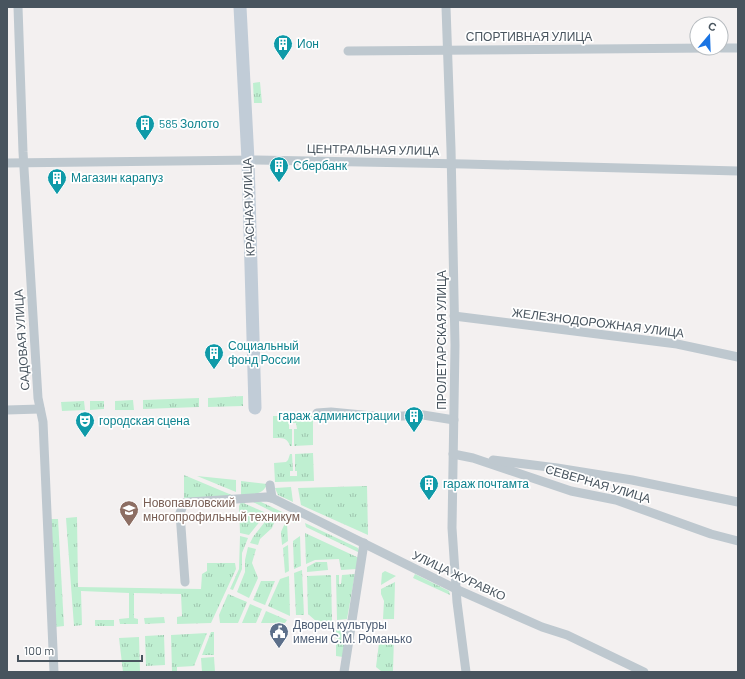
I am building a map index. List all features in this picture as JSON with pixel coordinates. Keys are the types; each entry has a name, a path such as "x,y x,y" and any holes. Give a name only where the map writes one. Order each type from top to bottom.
{"street":[{"name":"САДОВАЯ УЛИЦА","path":"18,7 23,162 38,398 43,422 54,672"},
{"name":"КРАСНАЯ УЛИЦА","path":"240,7 248,160 255,408"},
{"name":"ПРОЛЕТАРСКАЯ УЛИЦА","path":"446,7 454,316 452,528 456,589 466,672"},
{"name":"СПОРТИВНАЯ УЛИЦА","path":"348,51 689,48"},
{"name":"ЦЕНТРАЛЬНАЯ УЛИЦА","path":"7,163 248,160 450,163 738,171"},
{"name":"ЖЕЛЕЗНОДОРОЖНАЯ УЛИЦА","path":"454,316 677,344 738,358"},
{"path":"7,410 40,409"},
{"path":"317,413 332,412 383,417 423,415 454,420"},
{"name":"СЕВЕРНАЯ УЛИЦА","path":"453,454 632,480 738,502"},
{"name":"СЕВЕРНАЯ УЛИЦА","path":"474,458 571,491 616,500 711,534 738,541"},
{"path":"185,582 180,513 181,507 184,503 269,498 270,485"},
{"name":"УЛИЦА ЖУРАВКО","path":"269,498 456,589 542,627 567,635 642,672"},
{"path":"344,672 364,543"}],"green space":[{"path":"260,82 262,103 254,103 253,83"},
{"path":"243,396 243,406 208,407 208,398"},
{"path":"199,398 199,407 143,409 143,400"},
{"path":"133,400 134,410 115,410 115,401"},
{"path":"84,401 85,410 62,411 61,402"},
{"path":"90,401 104,401 104,409 90,410"},
{"path":"273,416 313,416 313,445 294,446 294,429 297,429 296,423 289,423 289,429 292,429 292,446 290,446 284,439 273,438"},
{"path":"313,453 314,481 275,482 274,463 286,462 290,454 292,454 293,471 290,471 290,476 297,476 297,471 295,471 295,454"},
{"path":"184,475 234,496 184,499"},
{"path":"197,476 236,480 236,492"},
{"path":"241,481 267,484 263,491 241,495"},
{"path":"367,486 368,535 301,505 298,488"},
{"path":"291,487 293,502 278,495 275,488"},
{"path":"259,501 299,520 295,523 253,502"},
{"path":"241,502 264,512 261,520 249,535 240,533 239,506"},
{"path":"268,514 276,518 272,528 260,539 258,545 250,543 264,523"},
{"path":"77,517 78,587 201,589 202,574 207,571 207,563 235,563 236,569 211,623 177,624 177,617 182,616 181,594 134,593 134,618 138,619 138,624 120,624 119,619 129,618 129,593 81,591 82,625 74,626 66,518"},
{"path":"51,519 58,519 64,626 55,627"},
{"path":"285,523 287,524 288,541 282,545 281,532"},
{"path":"305,523 358,548 360,553 306,527"},
{"path":"305,533 359,558 357,569 341,570 339,559 315,560 306,564"},
{"path":"240,536 248,538 242,553 242,569 233,590 230,589 239,569"},
{"path":"300,536 301,566 294,569 293,541"},
{"path":"288,545 289,571 285,573 283,548"},
{"path":"248,547 256,549 252,563 258,578 249,598 237,592 245,572 245,560"},
{"path":"316,562 327,562 328,570 307,572 307,567"},
{"path":"302,570 304,615 296,615 294,573"},
{"path":"385,571 396,576 381,585 382,573"},
{"path":"355,574 347,619 337,620 336,575 339,575 339,584 341,584 342,575"},
{"path":"415,574 449,591 450,595 413,578"},
{"path":"331,575 332,621 317,622 308,614 307,576"},
{"path":"289,576 290,616 268,606 280,579"},
{"path":"261,581 275,581 265,605 253,600"},
{"path":"395,582 394,619 383,619 384,601 381,594 381,589"},
{"path":"228,594 247,602 238,623 220,623 219,615"},
{"path":"250,604 262,609 256,623 242,623"},
{"path":"266,611 287,620 285,623 261,623"},
{"path":"164,617 165,623 145,624 144,618"},
{"path":"95,620 114,620 114,626 95,626"},
{"path":"346,629 343,657 336,656 336,630"},
{"path":"211,632 214,632 214,655 202,655"},
{"path":"207,633 194,666 177,667 177,672 172,672 171,635"},
{"path":"164,635 165,665 146,666 145,636"},
{"path":"380,635 394,636 393,671 381,671 376,667"},
{"path":"139,637 140,672 123,672 119,638"},
{"path":"214,657 215,672 202,672 201,658"}],"place":[{"name":"Ион","path":"283,61"},
{"name":"585 Золото","path":"145,141"},
{"name":"Сбербанк","path":"279,183"},
{"name":"Магазин карапуз","path":"57,195"},
{"name":"Социальный фонд России","path":"214,370"},
{"name":"гараж администрации","path":"414,433"},
{"name":"городская сцена","path":"85,438"},
{"name":"гараж почтамта","path":"429,501"},
{"name":"Новопавловский многопрофильный техникум","path":"129,527"},
{"name":"Дворец культуры имени С.М. Романько","path":"279,649"}]}
